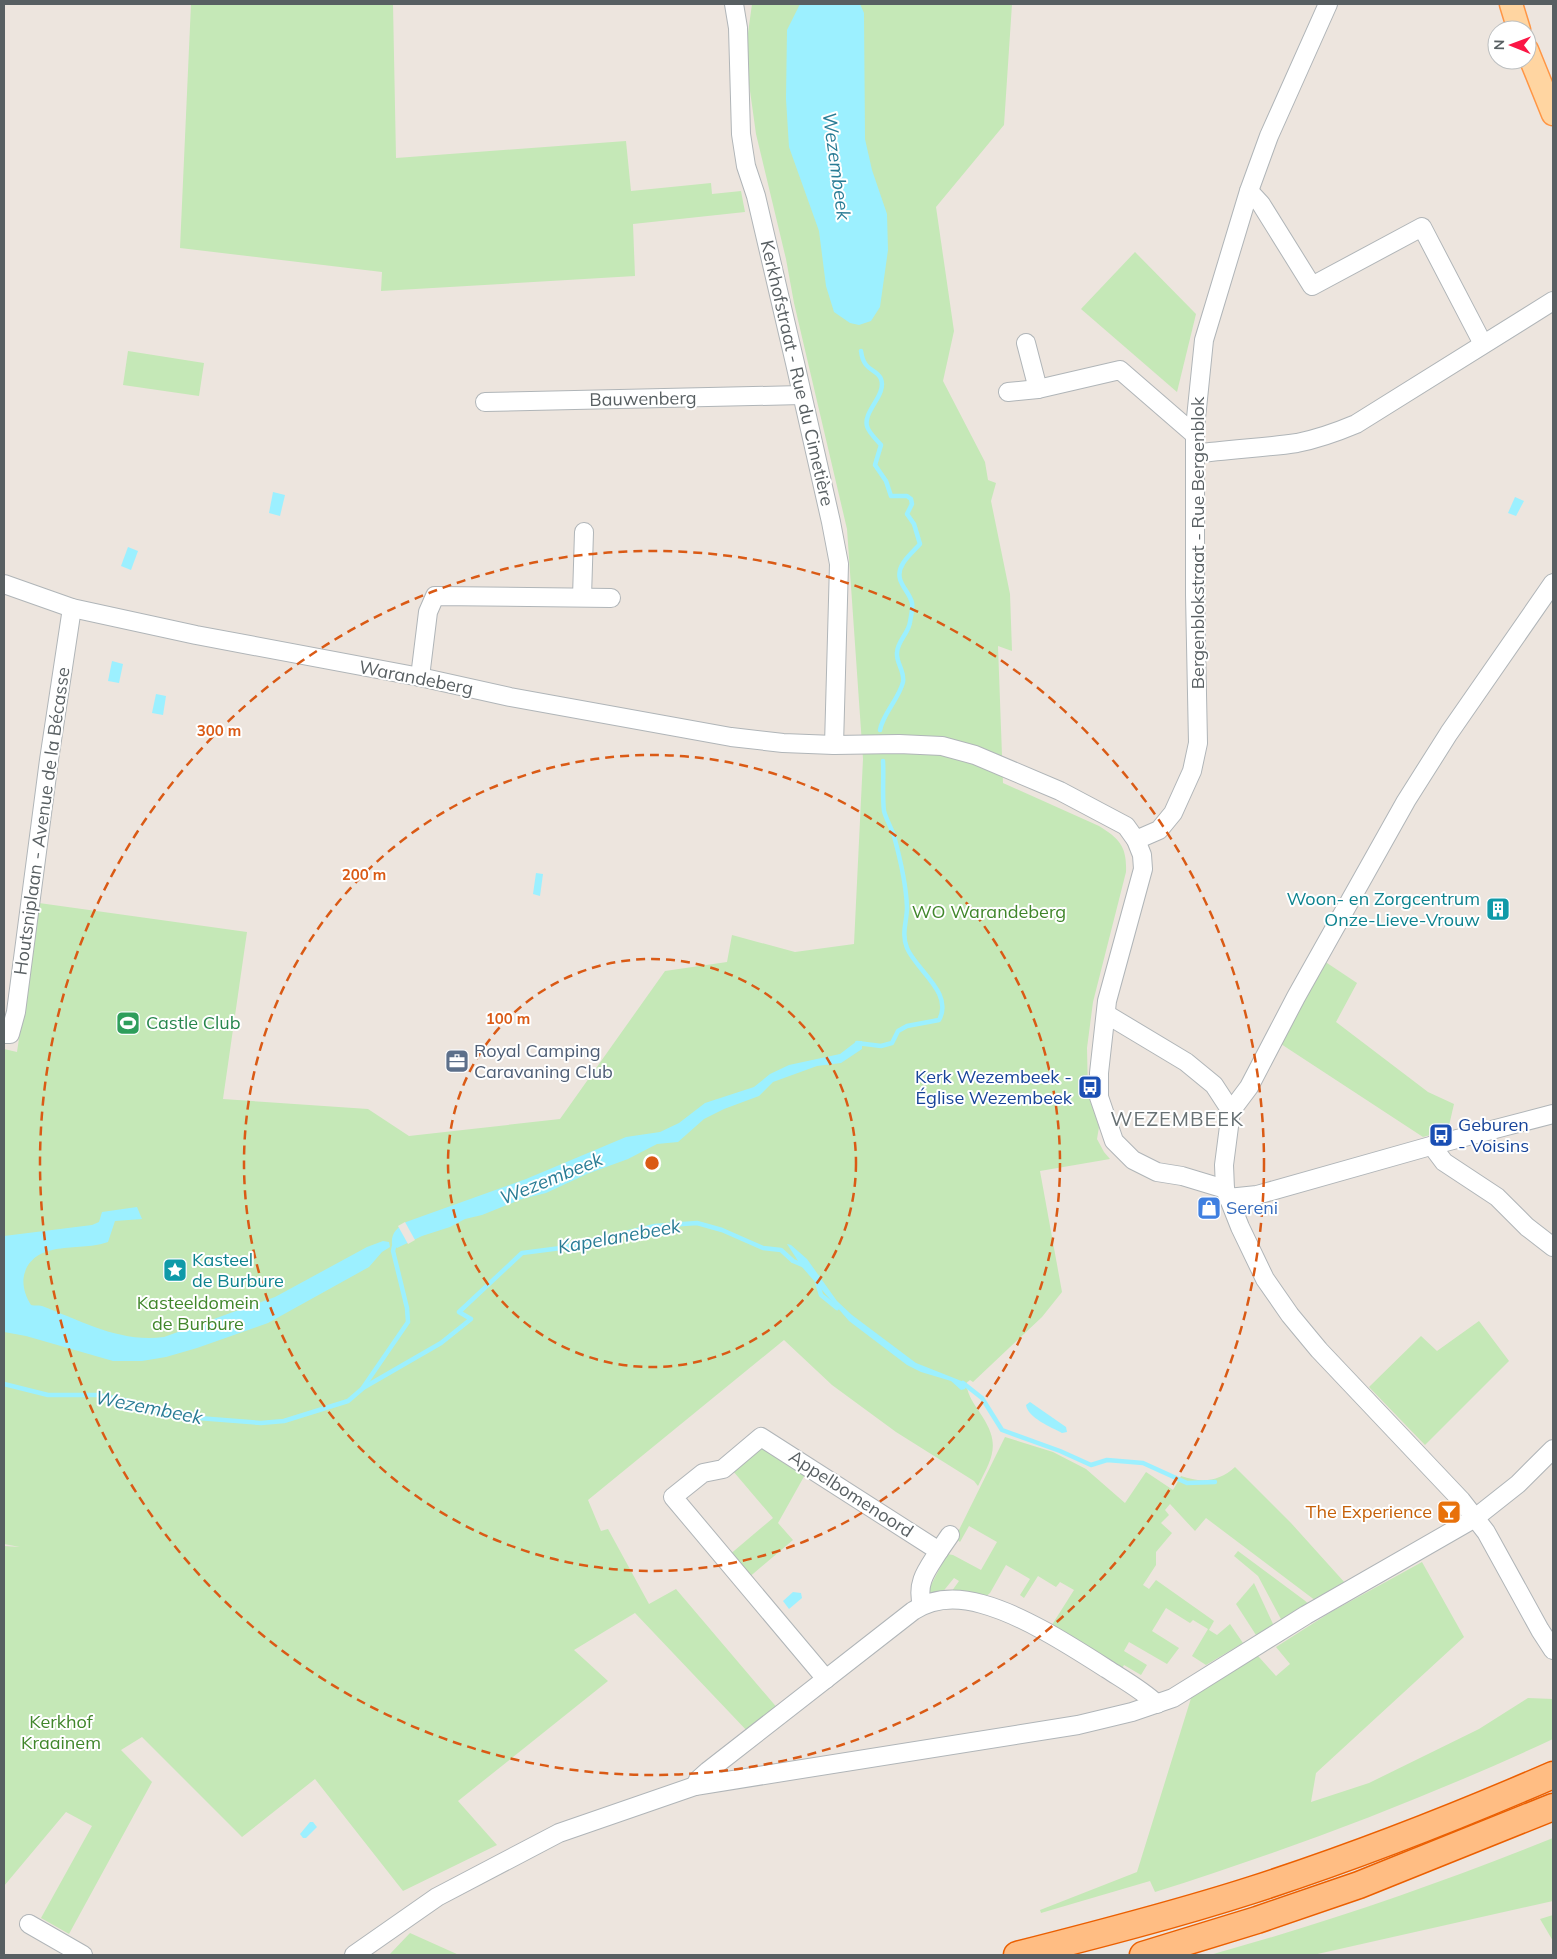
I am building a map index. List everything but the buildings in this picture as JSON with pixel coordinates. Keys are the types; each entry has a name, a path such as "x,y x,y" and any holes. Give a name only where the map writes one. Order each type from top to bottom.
{"highway":[{"path":"1017,1955 1128,1927 1260,1887 1351,1856 1461,1815 1553,1775"},
{"path":"1142,1955 1258,1920 1359,1885 1553,1807"}],"main road":[{"path":"1511,4 1516,20"},
{"path":"1535,70 1553,114"}],"street":[{"name":"Kerkhofstraat - Rue du Cimetière","path":"734,4 738,28 741,134 746,166 756,196 831,522 838,564 834,745"},
{"name":"Bergenblokstraat - Rue Bergenblok","path":"1136,840 1159,830 1173,813 1192,771 1198,743 1195,435 1204,340 1249,191 1269,136 1328,4"},
{"path":"1249,191 1261,204 1312,286 1422,227 1483,344"},
{"path":"1195,454 1232,448 1296,443 1337,432 1356,424 1553,301"},
{"path":"1026,343 1038,389"},
{"path":"1008,392 1038,389 1120,370 1195,435"},
{"name":"Bauwenberg","path":"485,402 802,395"},
{"path":"582,597 584,532"},
{"path":"1553,583 1449,733 1406,801 1301,989 1249,1087 1231,1111 1224,1165 1226,1193 1265,1280 1290,1316 1319,1350 1454,1492 1475,1518 1490,1539 1553,1650"},
{"name":"Warandeberg","path":"4,584 72,608 276,651 420,677 520,699 731,737 783,743 942,746 975,756 1060,791 1103,812 1126,826 1136,840"},
{"path":"420,677 428,612 435,596 611,598"},
{"name":"Houtsniplaan - Avenue de la Bécasse","path":"7,1034 16,1012 72,608"},
{"path":"1136,840 1142,855 1143,868 1116,964 1106,1014 1098,1086 1106,1121 1114,1141 1143,1167 1157,1172 1182,1176 1226,1193 1257,1195 1553,1114"},
{"path":"1106,1014 1186,1062 1214,1084 1231,1111"},
{"path":"1432,1146 1444,1162 1497,1198 1527,1227 1553,1247"},
{"name":"Appelbomenoord","path":"826,1679 674,1497 704,1473 723,1469 761,1437 939,1551"},
{"path":"354,1955 437,1897 559,1833 695,1786 1078,1725 1132,1712 1173,1698 1313,1611 1475,1518 1518,1484 1553,1448"},
{"path":"922,1605 919,1593 922,1581 950,1535"},
{"path":"695,1786 698,1780 708,1771 922,1605 933,1600 950,1599 974,1602 992,1607 1065,1644 1147,1694 1157,1704"},
{"path":"28,1924 83,1955"}],"green space":[{"path":"191,4 393,4 396,158 626,141 631,191 711,183 712,194 741,191 745,212 633,224 635,276 381,291 382,272 180,248"},
{"path":"752,4 1012,4 1004,125 936,207 954,331 943,381 985,462 988,480 996,483 991,501 1010,594 1012,651 998,646 1003,783 1099,826 1117,840 1125,856 1126,872 1093,1002 1087,1048 1088,1093 1099,1127 1097,1139 1110,1159 1040,1171 1062,1292 1042,1317 973,1382 970,1380 965,1384 953,1380 967,1388 991,1435 993,1444 990,1459 978,1486 974,1481 896,1432 832,1385 784,1340 588,1500 601,1531 608,1529 649,1604 676,1589 779,1710 749,1733 635,1613 574,1650 608,1681 458,1801 497,1845 403,1891 315,1779 242,1837 142,1737 121,1750 152,1782 69,1934 41,1918 92,1826 66,1812 4,1886 4,1546 20,1547 4,1544 4,1049 17,1052 39,903 247,932 223,1099 368,1109 409,1136 560,1119 665,971 727,962 732,935 795,952 854,944 863,759 847,529 756,134 745,55"},
{"path":"1135,252 1196,314 1177,392 1081,309"},
{"path":"128,351 204,363 199,396 123,385"},
{"path":"1324,961 1357,983 1336,1022 1428,1092 1454,1104 1448,1130 1423,1137 1281,1044"},
{"path":"1479,1321 1509,1361 1425,1445 1369,1387 1421,1336 1437,1351"},
{"path":"1005,1437 1053,1452 1086,1469 1125,1503 1146,1472 1173,1490 1181,1476 1196,1480 1210,1480 1223,1476 1235,1467 1291,1523 1346,1584 1316,1601 1206,1518 1195,1531 1170,1504 1165,1510 1169,1515 1161,1523 1172,1533 1156,1552 1156,1565 1143,1585 1149,1589 1156,1580 1214,1621 1209,1630 1217,1635 1230,1624 1243,1643 1206,1665 1192,1656 1208,1629 1193,1620 1190,1623 1166,1608 1152,1631 1179,1648 1167,1664 1129,1642 1124,1651 1147,1665 1141,1675 1124,1665 1120,1672 1050,1628 1074,1590 1060,1582 1056,1587 1038,1576 1024,1598 1020,1595 1030,1579 1006,1565 990,1593 984,1598 949,1595 959,1581 954,1578 941,1594 930,1593 930,1587 947,1554 953,1555 981,1570 997,1542 969,1526 960,1542 955,1538"},
{"path":"761,1448 806,1473 778,1523 793,1540 747,1579 728,1556 773,1518 733,1471"},
{"path":"1238,1551 1310,1605 1282,1621 1258,1576 1234,1556"},
{"path":"1422,1562 1464,1637 1316,1773 1311,1802 1369,1783 1479,1729 1528,1698 1553,1699 1553,1739 1456,1782 1307,1841 1155,1892 1150,1881 1041,1913 1040,1910 1137,1872 1192,1695 1258,1656 1276,1676 1290,1664 1276,1647 1331,1612"},
{"path":"1254,1583 1274,1626 1256,1635 1236,1604"},
{"path":"1553,1838 1553,1901 1313,1955 1210,1955 1297,1930 1383,1901"},
{"path":"1553,1915 1553,1941 1540,1919"},
{"path":"410,1933 459,1955 389,1955"}],"water":[{"path":"800,4 860,4 864,13 865,139 872,170 887,214 888,250 880,307 871,321 859,325 850,323 834,312 826,286 819,231 789,147 786,99 787,30"},
{"path":"273,492 285,495 280,516 269,513"},
{"path":"1515,497 1524,501 1516,516 1508,513"},
{"path":"128,547 138,551 131,570 121,566"},
{"path":"112,661 123,664 119,683 108,681"},
{"path":"156,694 166,696 163,715 152,713"},
{"path":"536,873 543,874 540,896 533,894"},
{"path":"857,1041 862,1041 862,1049 841,1063 817,1066 773,1082 759,1096 724,1109 704,1119 678,1142 657,1144 628,1159 587,1174 546,1193 522,1199 482,1215 465,1219 397,1248 392,1244 395,1231 406,1222 526,1179 626,1137 660,1132 679,1123 705,1103 754,1087 770,1074 789,1065 840,1054"},
{"path":"137,1207 142,1219 115,1221 108,1242 97,1245 61,1248 39,1255 31,1262 23,1280 25,1293 31,1305 42,1306 117,1334 132,1337 164,1337 275,1297 367,1247 383,1241 389,1242 390,1247 382,1252 369,1267 268,1323 166,1357 142,1361 113,1361 26,1336 4,1332 4,1236 92,1225 99,1222 102,1212"},
{"path":"787,1244 791,1245 807,1259 837,1301 852,1315 916,1363 964,1382 966,1385 965,1389 961,1390 951,1381 921,1372 907,1365 849,1321 802,1267"},
{"path":"1030,1402 1066,1427 1067,1432 1062,1433 1035,1418 1026,1405"},
{"path":"793,1592 801,1593 802,1598 789,1609 783,1601"},
{"path":"310,1822 313,1822 317,1827 306,1838 303,1838 300,1834"}],"pier":[{"path":"405,1222 415,1240 408,1244 398,1226"}],"waterway":[{"name":"Wezembeek","path":"861,351 865,363 877,373 882,385 867,420 869,431 881,445 875,465 886,481 891,496 907,496 911,499 912,504 907,514 914,524 920,544 902,564 900,569 900,579 910,597 912,612 908,630 898,649 897,657 903,674 903,682 884,718 880,730"},
{"name":"Wezembeek","path":"857,1043 881,1046 892,1043 898,1031 907,1026 939,1020 942,1010 942,1000 938,991 912,956 905,943 904,932 907,907 905,889 894,836 884,811 883,761"},
{"name":"Kapelanebeek","path":"363,1388 441,1343 471,1319 459,1312 522,1253 561,1248 655,1226 697,1223 722,1230 763,1248 781,1250 793,1261 805,1266"},
{"name":"Wezembeek","path":"4,1384 48,1395 98,1395 129,1401 172,1416 261,1423 284,1421 348,1401 362,1389 408,1322 407,1308 393,1251 395,1242"},
{"name":"Kapelanebeek","path":"817,1282 821,1295 837,1308"},
{"name":"Kapelanebeek","path":"963,1383 982,1398 1002,1430 1060,1451 1091,1465 1107,1460 1143,1463 1187,1483 1215,1482"}],"place":[{"name":"Woon- en Zorgcentrum Onze-Lieve-Vrouw","path":"1498,909"},
{"name":"Castle Club","path":"128,1023"},
{"name":"Royal Camping Caravaning Club","path":"457,1061"},
{"name":"Kerk Wezembeek - Église Wezembeek","path":"1090,1087"},
{"name":"Geburen - Voisins","path":"1441,1135"},
{"name":"Sereni","path":"1209,1208"},
{"name":"Kasteel de Burbure","path":"175,1270"},
{"name":"The Experience","path":"1449,1512"}],"district":[{"name":"WEZEMBEEK","path":"1177,1119"}],"park label":[{"name":"WO Warandeberg","path":"989,912"},
{"name":"Kasteeldomein de Burbure","path":"198,1314"},
{"name":"Kerkhof Kraainem","path":"61,1732"}]}
